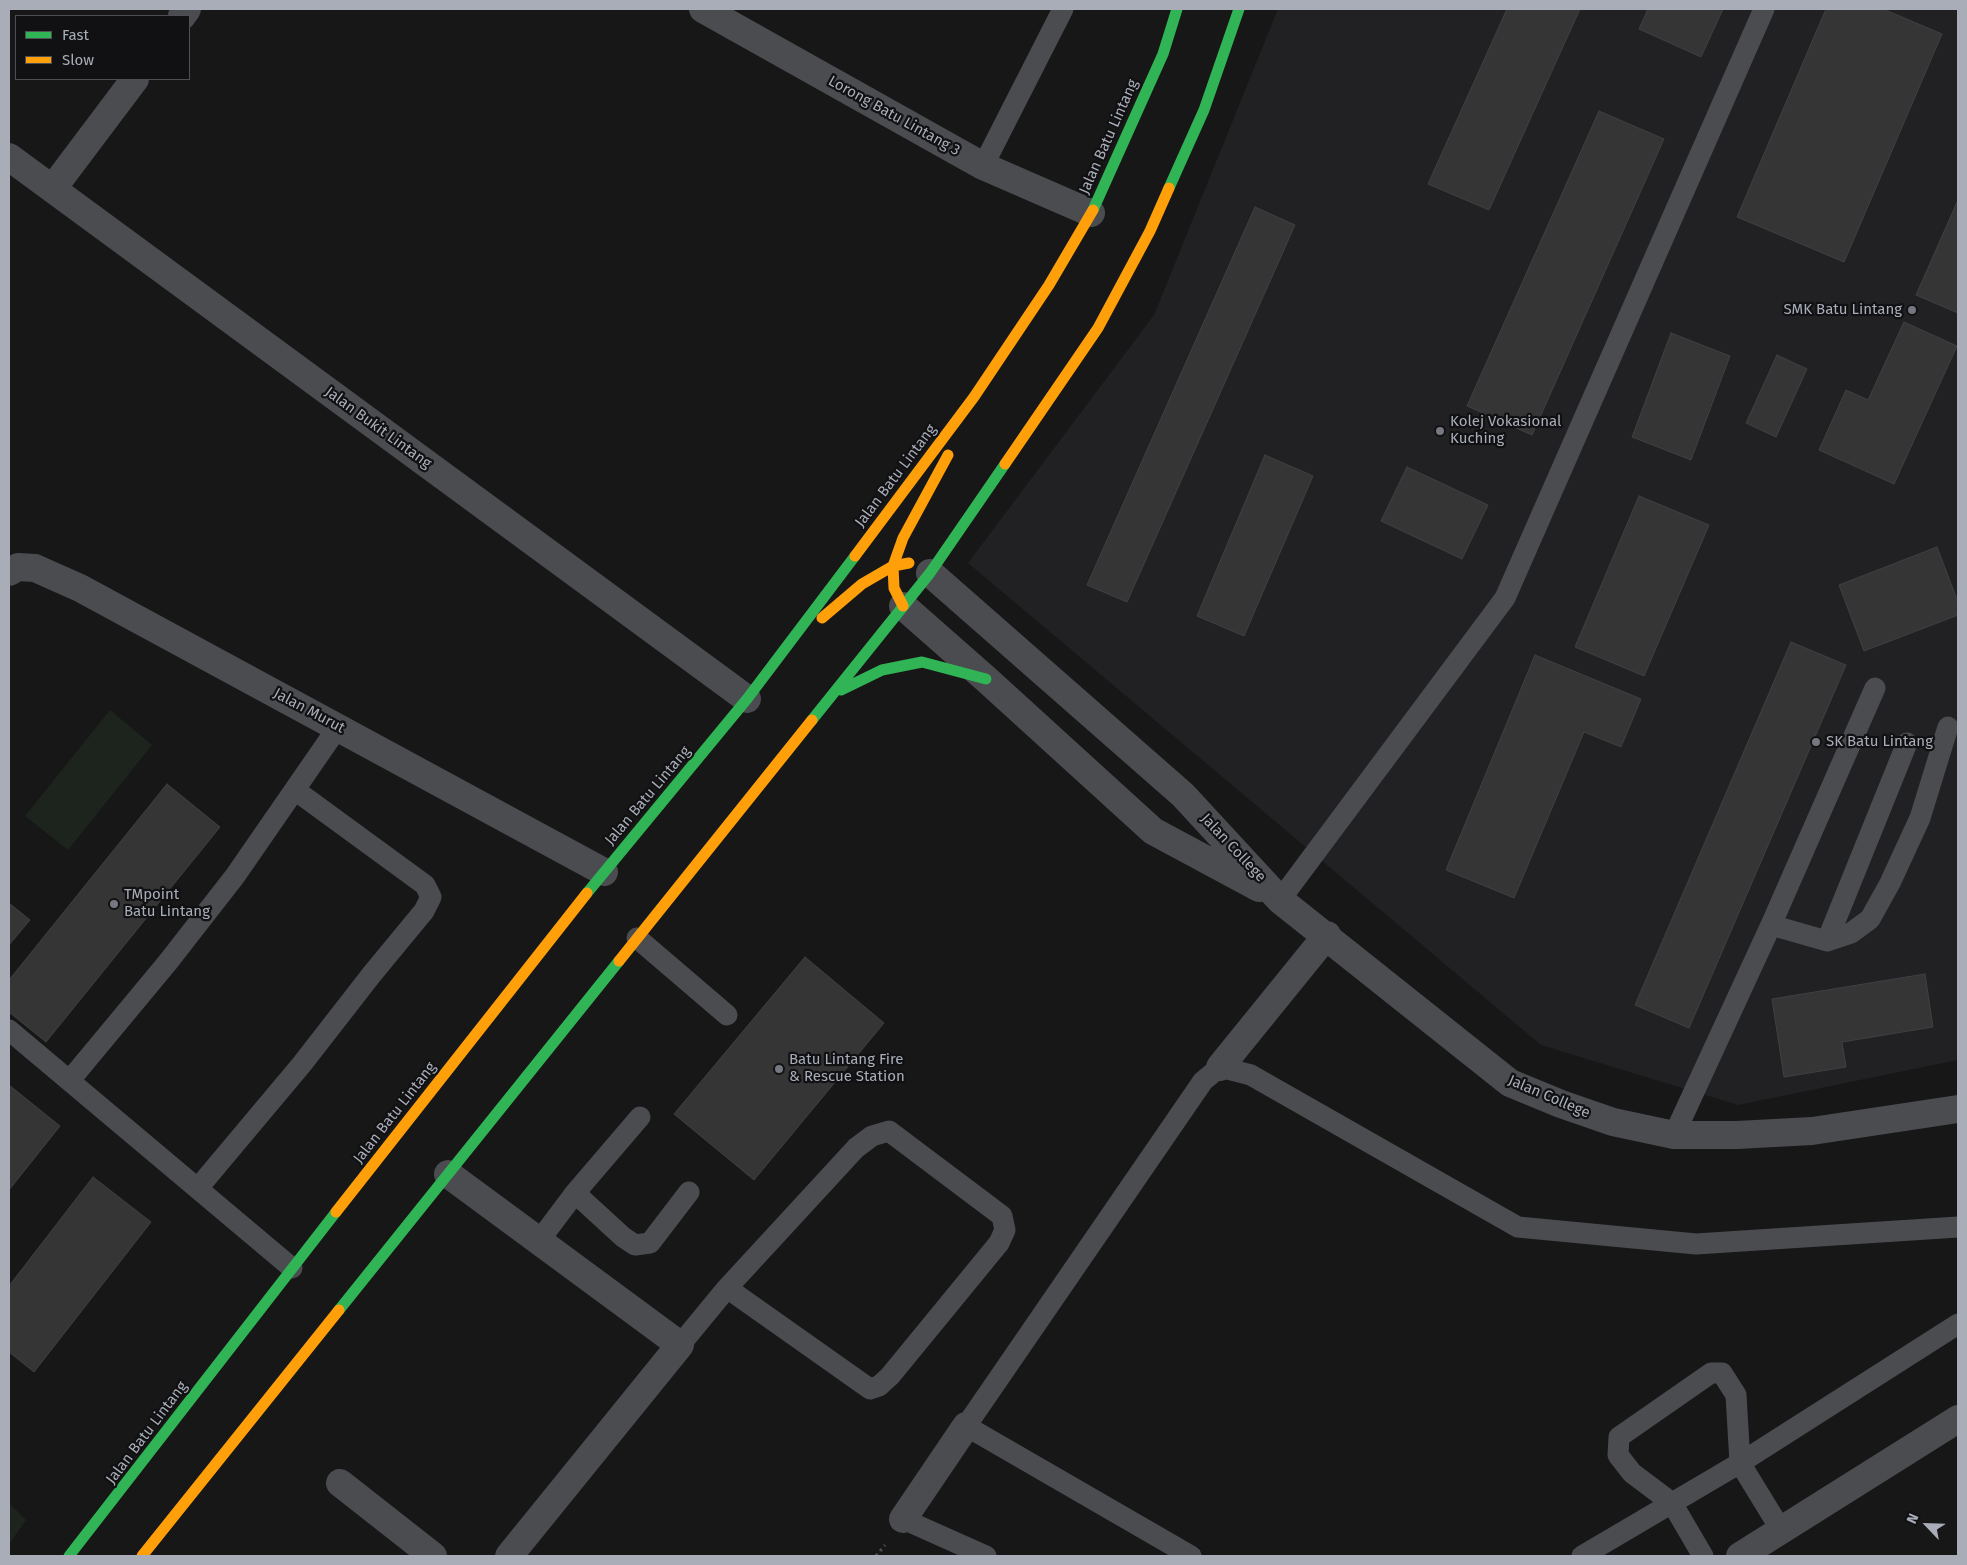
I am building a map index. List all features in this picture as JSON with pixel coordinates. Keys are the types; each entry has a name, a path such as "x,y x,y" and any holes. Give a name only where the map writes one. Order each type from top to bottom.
{"main road":[{"name":"Jalan Batu Lintang","path":"69,1556 292,1268 604,872 747,700 974,397 1049,285 1091,213 1163,54 1177,9"},
{"path":"142,1556 930,573 1098,328 1150,231 1204,110 1239,9"},
{"path":"903,606 894,588 893,566 903,538 955,442 974,397"},
{"path":"784,650 862,584 893,566 908,563 930,573"},
{"path":"832,695 882,670 922,662 986,678"}],"street":[{"name":"Lorong Batu Lintang 3","path":"703,9 983,166 1091,213"},
{"path":"53,188 134,80"},
{"name":"Jalan Bukit Lintang","path":"9,157 747,700"},
{"name":"Jalan Murut","path":"9,572 18,567 35,568 54,575 604,872"},
{"name":"Jalan College","path":"930,573 1183,795 1280,900 1510,1083 1612,1122 1674,1135 1737,1135 1812,1131 1958,1109"},
{"path":"903,606 986,678 1153,831 1280,900"},
{"name":"Jalan College","path":"1153,831 1171,831 1180,826 1186,813 1183,795"},
{"path":"1220,1067 1326,935"},
{"path":"448,1174 680,1345 509,1556"},
{"path":"1740,1556 1958,1419"},
{"path":"903,1519 966,1426"},
{"path":"340,1482 433,1556"}],"lane":[{"path":"983,166 1063,9"},
{"path":"1280,900 1505,598 1764,9"},
{"path":"1674,1135 1771,925 1875,688"},
{"path":"70,1080 168,962 229,884 338,727"},
{"path":"1771,925 1827,941 1851,933 1870,919 1890,883 1920,818 1948,727"},
{"path":"1827,941 1907,743"},
{"path":"198,1188 302,1064 424,911 431,897 425,885 295,790"},
{"path":"637,938 728,1015"},
{"path":"9,1030 292,1268"},
{"path":"1191,1556 966,1426 1203,1081 1220,1067 1251,1075 1518,1227 1696,1244 1958,1227"},
{"path":"539,1241 575,1193 640,1117"},
{"path":"680,1345 727,1288 856,1148 872,1136 889,1131 1002,1216 1005,1230 998,1244 890,1376 879,1386 870,1389 727,1288"},
{"path":"575,1193 623,1237 635,1244 650,1243 689,1192"},
{"path":"1582,1556 1740,1463 1958,1324"},
{"path":"1703,1556 1672,1503 1632,1473 1618,1455 1619,1437 1711,1373 1722,1373 1736,1395 1740,1463 1781,1530"},
{"path":"903,1519 986,1556"}],"shaded area":[{"name":"Kolej Vokasional Kuching","path":"1278,9 1958,9 1958,1060 1738,1105 1541,1045 968,563 1154,315"},
{"path":"110,710 152,745 68,850 25,816"},
{"path":"9,1503 26,1520 9,1544"}],"building":[{"path":"1507,9 1580,9 1489,210 1428,184"},
{"path":"1648,9 1723,9 1701,57 1639,29"},
{"path":"1826,9 1883,9 1942,34 1844,262 1737,217"},
{"path":"1599,111 1664,139 1532,435 1467,406"},
{"path":"1958,200 1958,313 1916,295"},
{"path":"1255,207 1295,225 1127,602 1087,585"},
{"path":"1904,322 1957,346 1894,484 1819,450 1846,390 1868,400"},
{"path":"1671,333 1730,356 1691,460 1632,437"},
{"path":"1777,355 1807,369 1776,437 1746,423"},
{"path":"1265,455 1313,476 1244,636 1197,616"},
{"path":"1407,467 1488,505 1462,559 1381,521"},
{"path":"1639,496 1709,525 1644,676 1575,647"},
{"path":"1937,547 1958,602 1958,615 1864,651 1839,585"},
{"path":"1791,642 1846,665 1689,1028 1635,1005"},
{"path":"1535,655 1641,699 1621,747 1584,732 1514,898 1446,870"},
{"name":"TMpoint Batu Lintang","path":"167,784 220,827 46,1042 9,1012 9,980"},
{"path":"9,903 30,920 9,945"},
{"name":"Batu Lintang Fire & Rescue Station","path":"805,957 884,1023 754,1180 674,1114"},
{"path":"1925,974 1933,1027 1842,1042 1846,1067 1784,1077 1772,999"},
{"path":"9,1085 60,1126 9,1190"},
{"path":"93,1177 151,1222 34,1372 9,1352 9,1286"}],"traffic: fast":[{"path":"1093,210 1163,54 1177,9"},
{"path":"1169,188 1204,110 1239,9"},
{"path":"812,720 930,573 1005,464"},
{"path":"587,893 747,699 855,556"},
{"path":"841,690 882,670 922,662 986,679"},
{"path":"339,1310 619,961"},
{"path":"69,1556 336,1212"}],"traffic: slow":[{"path":"1005,464 1098,328 1150,231 1169,188"},
{"path":"855,556 974,397 1049,285 1093,210"},
{"path":"903,606 894,588 893,566 903,538 948,455"},
{"path":"822,618 862,584 893,566 909,563"},
{"path":"619,961 812,720"},
{"path":"336,1212 587,893"},
{"path":"142,1556 339,1310"}],"place":[{"name":"SMK Batu Lintang","path":"1912,310"},
{"name":"Kolej Vokasional Kuching","path":"1440,431"},
{"name":"SK Batu Lintang","path":"1816,742"},
{"name":"TMpoint Batu Lintang","path":"114,904"},
{"name":"Batu Lintang Fire & Rescue Station","path":"779,1069"}]}
